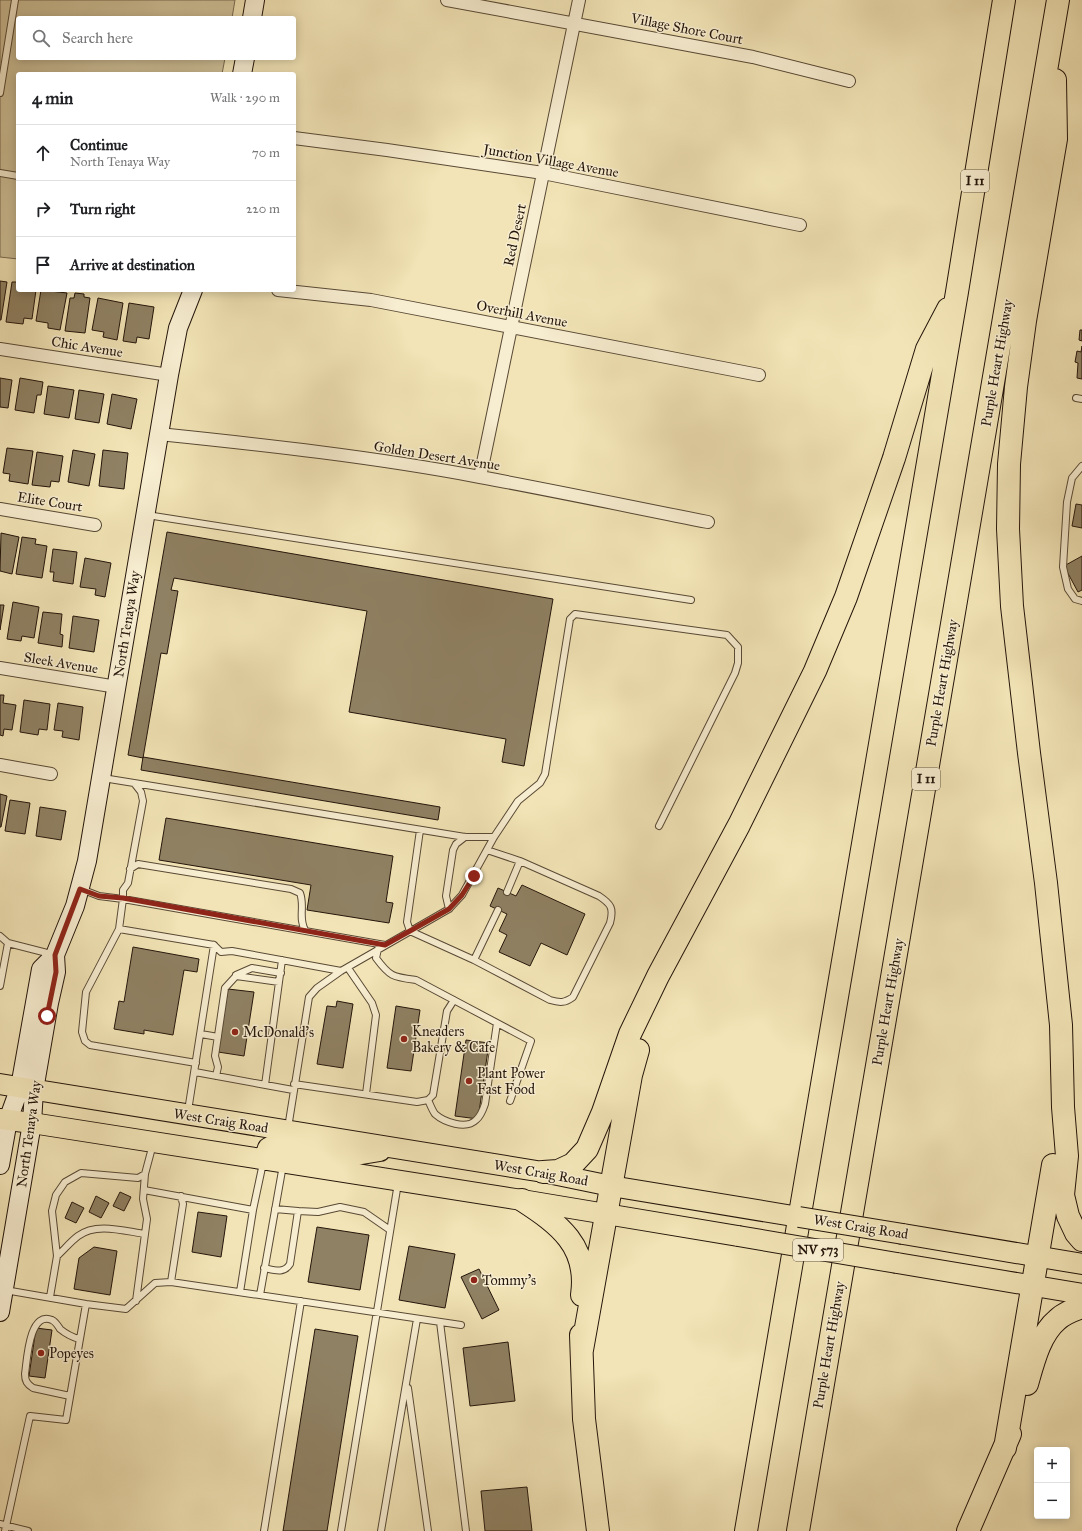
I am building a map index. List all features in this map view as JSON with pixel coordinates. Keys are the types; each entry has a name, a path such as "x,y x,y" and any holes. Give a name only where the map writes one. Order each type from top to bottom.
{"highway":[{"name":"I 11","path":"746,1531 957,292 1004,0"},
{"name":"Purple Heart Highway","path":"798,1531 1058,0"},
{"path":"1054,27 1056,139 1025,321 1016,387 1009,464 1008,529 1012,606 1028,753 1046,883 1061,1025 1063,1107 1068,1156 1064,1182 1064,1199 1068,1216 1076,1233 1082,1240"},
{"path":"543,1172 558,1171 573,1164 584,1153 603,1112 630,1034 658,976 739,825 815,671 846,598 894,458 928,349 957,292"},
{"path":"582,1350 631,1075 658,976"},
{"path":"1005,1448 1063,1107"},
{"path":"522,1200 553,1222 572,1242 579,1255 584,1282 580,1308 584,1419 598,1531"},
{"path":"968,1531 1005,1448 1041,1342 1056,1320 1068,1312 1082,1307"}],"main road":[{"path":"252,16 255,0"},
{"path":"242,72 245,60"},
{"name":"North Tenaya Way","path":"0,1165 4,1120 27,1088 56,972 55,955 80,889 87,861 169,375 178,328 192,292"},
{"name":"West Craig Road","path":"0,1084 543,1172 611,1186 1082,1264"},
{"name":"North Tenaya Way","path":"0,1312 32,1123 27,1088"},
{"name":"West Craig Road","path":"4,1120 32,1123 522,1200 1082,1294"},
{"path":"264,1160 268,1148 274,1145 287,1145 350,1156 396,1149"}],"street":[{"name":"Village Shore Court","path":"447,0 753,57 849,81"},
{"name":"Red Desert","path":"480,477 579,0"},
{"name":"Junction Village Avenue","path":"296,138 543,173 800,225"},
{"name":"Overhill Avenue","path":"296,292 370,300 759,375"},
{"name":"Chic Avenue","path":"0,349 169,375"},
{"name":"Golden Desert Avenue","path":"159,434 282,447 480,477 708,522"},
{"name":"Elite Court","path":"0,509 95,525"},
{"name":"Sleek Avenue","path":"0,668 117,687"},
{"path":"0,765 51,774"}],"lane":[{"path":"0,93 16,0"},
{"path":"0,173 16,176"},
{"path":"1082,466 1072,478 1067,502 1062,566 1068,589 1075,599 1082,601"},
{"path":"145,515 691,600"},
{"path":"287,1131 309,997 317,988 341,971 449,909 462,895 494,837 518,801 540,783 545,774 570,620 575,614 727,635 738,647 738,663 735,673 659,826"},
{"path":"101,777 465,838 494,837"},
{"path":"134,783 141,792 143,801 128,883 123,890 119,929 86,992 82,1032 85,1041 90,1045 196,1063"},
{"path":"420,830 407,922 410,931 474,960 550,1000 560,1003 567,1001 573,997 610,923 612,907 607,901 598,896 520,861 487,850"},
{"path":"449,909 446,896 453,850 456,844 465,838"},
{"path":"507,892 520,861"},
{"path":"130,869 138,864 291,889 300,893 303,901 301,923 304,930"},
{"path":"80,889 99,896 123,898 385,945"},
{"path":"474,960 498,910"},
{"path":"119,929 214,945 221,952 232,951 341,971"},
{"path":"0,936 8,943 55,955"},
{"path":"0,986 8,943"},
{"path":"187,1115 214,945"},
{"path":"378,949 376,958 386,973 400,978 416,980 531,1041 510,1101"},
{"path":"265,1085 282,960"},
{"path":"216,1076 218,1067 215,1056 225,988 236,976 252,968 281,973"},
{"path":"348,968 372,1003 376,1015 366,1094"},
{"path":"236,976 279,982"},
{"path":"195,1072 265,1085 366,1094 418,1102 428,1100 433,1095 447,1011 454,1000"},
{"path":"428,1100 434,1113 445,1120 465,1124 475,1122 482,1113 485,1104 497,1023"},
{"path":"200,1034 218,1037"},
{"path":"136,1301 147,1219 143,1199 144,1190 146,1174 154,1142"},
{"path":"240,1292 253,1210 264,1160"},
{"path":"260,1295 283,1162"},
{"path":"50,1297 57,1256 52,1211 56,1195 65,1182 81,1173 138,1178 146,1174"},
{"path":"341,1531 399,1181"},
{"path":"144,1190 253,1210"},
{"path":"171,1282 183,1204 181,1196"},
{"path":"275,1209 318,1212 340,1207 364,1212 390,1230"},
{"path":"264,1268 283,1271 287,1269 290,1264 298,1211"},
{"path":"57,1256 78,1236 91,1229 108,1229 145,1234"},
{"path":"4,1289 86,1304 126,1309 155,1283 171,1282 461,1325"},
{"path":"264,1531 301,1301"},
{"path":"28,1531 3,1527 30,1416 66,1420 86,1304"},
{"path":"70,1396 34,1388 28,1385 25,1380 25,1374 32,1330 39,1321 44,1319 53,1320 66,1334 79,1339"},
{"path":"382,1531 417,1319"},
{"path":"440,1322 466,1531"},
{"path":"407,1382 428,1531"}],"shaded area":[{"path":"0,0 235,0 232,16 16,16 16,60 225,60 222,72 16,72 16,259 0,257"}],"building":[{"path":"0,281 7,282 1,320 0,320"},
{"path":"12,282 16,282 16,292 36,292 32,319 24,318 23,324 6,322"},
{"path":"41,292 67,293 60,330 48,328 48,323 36,321"},
{"path":"75,293 84,294 84,297 90,298 85,333 65,331 70,298 74,298"},
{"path":"98,298 123,303 117,340 103,337 104,332 92,330"},
{"path":"129,303 154,307 149,339 137,337 136,343 123,341"},
{"path":"1080,330 1082,330 1082,341 1079,340"},
{"path":"1082,346 1082,379 1077,378 1078,363 1075,362 1077,351 1081,352"},
{"path":"0,378 12,380 8,408 0,407"},
{"path":"20,378 43,382 41,395 37,395 34,413 15,410"},
{"path":"48,386 74,390 69,418 44,414"},
{"path":"79,390 104,394 99,423 75,419"},
{"path":"112,394 137,399 131,429 107,424"},
{"path":"7,448 33,451 28,484 9,481 10,474 3,473"},
{"path":"73,450 95,454 89,486 68,482"},
{"path":"103,450 128,453 124,489 99,486"},
{"path":"37,452 63,456 59,482 51,481 50,487 32,485"},
{"path":"1076,504 1082,505 1082,528 1072,526"},
{"path":"167,532 553,599 524,766 502,762 506,739 349,712 367,611 174,578 171,590 178,591 167,654 161,653 143,758 128,755"},
{"path":"1,533 19,537 12,574 0,571"},
{"path":"22,537 36,539 35,544 47,546 42,578 16,574"},
{"path":"53,549 77,552 73,584 53,581 54,572 50,572"},
{"path":"1082,556 1082,590 1078,592 1064,566"},
{"path":"85,558 111,563 105,597 95,595 96,589 80,587"},
{"path":"13,602 39,607 34,638 22,636 21,641 7,639"},
{"path":"0,605 4,605 0,630"},
{"path":"43,612 62,614 60,634 63,635 62,647 38,643"},
{"path":"73,616 99,620 94,652 69,648"},
{"path":"0,695 4,695 3,703 16,705 12,730 4,729 3,736 0,735"},
{"path":"24,700 50,704 47,730 39,729 38,735 20,732"},
{"path":"58,703 83,707 79,740 62,737 63,731 54,730"},
{"path":"143,757 440,807 438,820 141,770"},
{"path":"0,794 7,796 1,827 0,827"},
{"path":"10,800 30,803 25,834 5,831"},
{"path":"40,807 66,811 61,840 36,836"},
{"path":"166,818 393,856 386,902 393,903 389,923 307,910 311,885 159,860"},
{"path":"522,885 585,914 567,955 541,943 530,966 499,952 507,935 499,931 507,914 490,906 498,888 516,896"},
{"path":"133,947 199,959 197,972 184,970 173,1035 144,1030 144,1034 114,1029 119,1001 124,1002"},
{"name":"McDonald's","path":"228,989 254,992 244,1056 218,1052"},
{"path":"337,1001 353,1004 343,1068 317,1064 327,1006 336,1007"},
{"name":"Kneaders Bakery & Cafe","path":"396,1006 420,1010 411,1071 387,1068"},
{"path":"466,1040 489,1043 478,1119 455,1116"},
{"path":"120,1192 131,1197 124,1211 113,1206"},
{"path":"96,1196 109,1203 101,1218 89,1212"},
{"path":"72,1202 84,1208 76,1223 65,1218"},
{"path":"198,1212 227,1216 221,1257 192,1252"},
{"path":"317,1227 369,1235 360,1290 308,1282"},
{"path":"409,1246 455,1254 445,1308 399,1300"},
{"path":"94,1247 117,1251 110,1295 74,1289 79,1258"},
{"path":"479,1269 499,1310 482,1319 461,1277"},
{"name":"Popeyes","path":"36,1328 52,1330 45,1378 29,1376"},
{"path":"315,1329 358,1336 327,1531 283,1531"},
{"path":"508,1342 515,1401 470,1406 463,1348"},
{"path":"527,1487 532,1531 485,1531 481,1491"}],"place":[{"name":"McDonald's","path":"235,1032"},
{"name":"Kneaders Bakery & Cafe","path":"404,1039"},
{"name":"Plant Power Fast Food","path":"469,1081"},
{"name":"Tommy’s","path":"474,1280"},
{"name":"Popeyes","path":"41,1353"}],"route":[{"path":"47,1016 56,972 55,955 75,906 80,889 99,896 123,898 385,945 449,909 462,895 474,876"}]}
